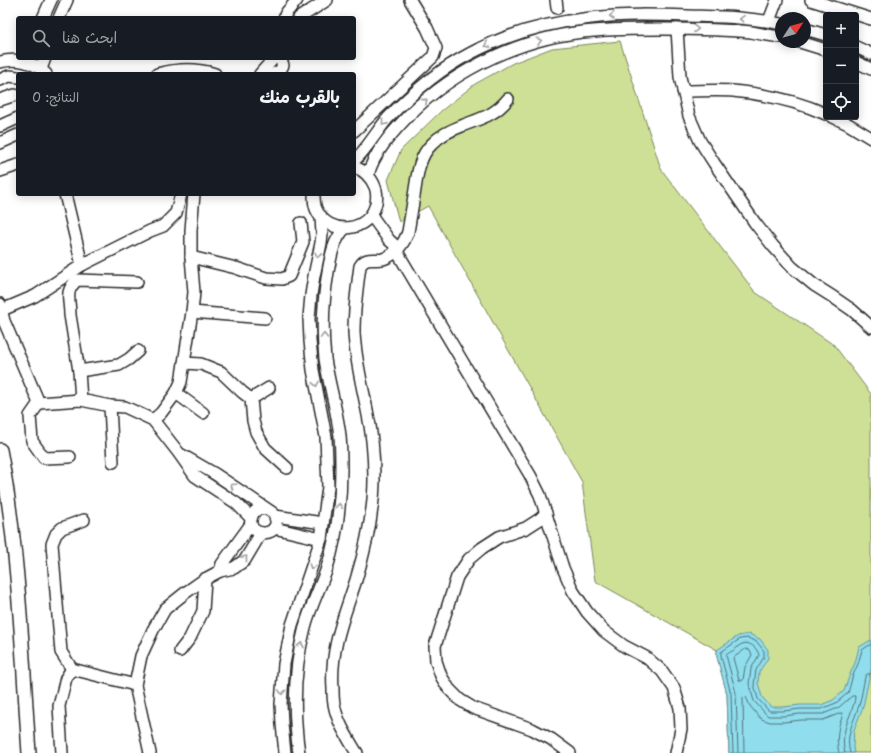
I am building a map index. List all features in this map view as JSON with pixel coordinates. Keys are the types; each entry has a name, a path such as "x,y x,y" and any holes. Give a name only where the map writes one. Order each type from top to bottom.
{"main road":[{"path":"0,450 10,516 17,579 28,753"},
{"path":"0,494 10,579 21,753"}],"street":[{"path":"285,16 297,0"},
{"path":"302,16 327,0"},
{"path":"356,129 433,57 436,48 427,28 410,0"},
{"path":"769,21 777,0"},
{"path":"811,0 871,19"},
{"path":"44,16 51,1 65,3 60,16"},
{"path":"356,159 388,119 409,97 433,78 458,60 487,45 519,32 551,24 591,18 630,16 720,17 775,22"},
{"path":"591,18 593,31"},
{"path":"368,175 375,157 397,128 417,107 440,88 464,73 492,57 523,45 554,37 593,31 628,29 726,30 775,36"},
{"path":"677,29 679,65 683,90 689,116 700,141 736,195 773,246 792,267 814,286 852,310 871,326"},
{"path":"811,31 823,34 821,48 811,45"},
{"path":"858,48 871,54"},
{"path":"0,62 10,60 35,67 43,60"},
{"path":"262,72 272,60"},
{"path":"280,60 283,65 280,72"},
{"path":"859,63 871,69"},
{"path":"168,72 179,70 195,70 205,72"},
{"path":"0,80 9,76 16,77"},
{"path":"683,90 732,91 762,95 792,102 823,113"},
{"path":"0,100 15,95"},
{"path":"357,753 342,728 334,703 332,678 334,651 338,633 366,547 372,514 374,480 373,446 368,412 358,367 355,340 355,299 360,266 368,259 384,259 396,250 406,238 419,167 423,155 431,145 440,136 494,113 502,107 508,99"},
{"path":"0,126 16,119"},
{"path":"839,120 871,138"},
{"path":"0,143 16,135"},
{"path":"0,171 16,165"},
{"path":"314,196 314,202 317,210 328,223 336,227 345,228 360,224 368,217 375,207 376,190 368,175 356,168"},
{"path":"65,196 82,264"},
{"path":"39,403 4,321 1,307 35,296 82,264 163,226 176,212 180,196"},
{"path":"153,420 161,413 176,393 181,382 194,292 191,257 191,220 194,196"},
{"path":"286,753 281,704 287,645 322,531 328,487 326,437 313,370 309,318 314,276 321,243 321,216"},
{"path":"368,217 372,224 396,250 530,475 540,495 563,568 573,591 587,612 604,631 624,646 647,658 662,671 674,688 680,708 681,729 676,753"},
{"path":"191,257 236,268 266,278 282,279 289,276 303,242 301,223"},
{"path":"299,753 295,704 297,666 300,646 310,609 329,560 339,511 341,489 340,436 325,360 323,328 325,294 331,254 337,238 345,228"},
{"path":"80,400 79,371 68,294 71,286 77,280 137,282"},
{"path":"192,312 265,318"},
{"path":"79,371 119,365 138,351"},
{"path":"184,363 201,364 221,372 251,399 253,421 256,432 265,448 287,468"},
{"path":"251,399 269,388"},
{"path":"176,393 203,413"},
{"path":"39,403 80,400 125,408 153,420 195,476 230,499 251,521 255,530 261,533 266,533 270,532 274,528 276,522 275,516 271,511 215,474 178,452"},
{"path":"39,403 30,416 32,441 44,458 70,457"},
{"path":"110,406 113,462"},
{"path":"220,570 222,564 251,521 253,514 260,509 265,508"},
{"path":"546,513 537,522 526,528 499,537 469,559 457,577 435,646 436,661 441,676 449,689 460,700 474,708 532,729 551,739 570,753"},
{"path":"275,516 335,534"},
{"path":"84,520 62,528 56,534 52,544 61,652 72,669 135,685"},
{"path":"274,528 322,531"},
{"path":"526,528 544,529 552,532"},
{"path":"150,753 135,685 141,656 153,630 165,609 185,593 220,570 234,568 245,560 261,533"},
{"path":"180,651 190,638 202,611 205,579"},
{"path":"62,753 60,706 66,678 72,669"}],"green space":[{"path":"620,41 661,169 755,292 834,345 871,394 871,753 729,753 727,694 717,657 717,650 595,581 582,482 428,206 399,222 388,180 401,150 441,111 475,84 513,63 552,48"}],"water":[{"path":"749,634 760,639 768,650 768,658 759,672 758,683 762,697 771,707 821,705 833,700 844,691 855,663 859,647 871,640 871,669 863,707 854,730 854,753 729,753 727,694 717,657 717,650 738,636"}]}
